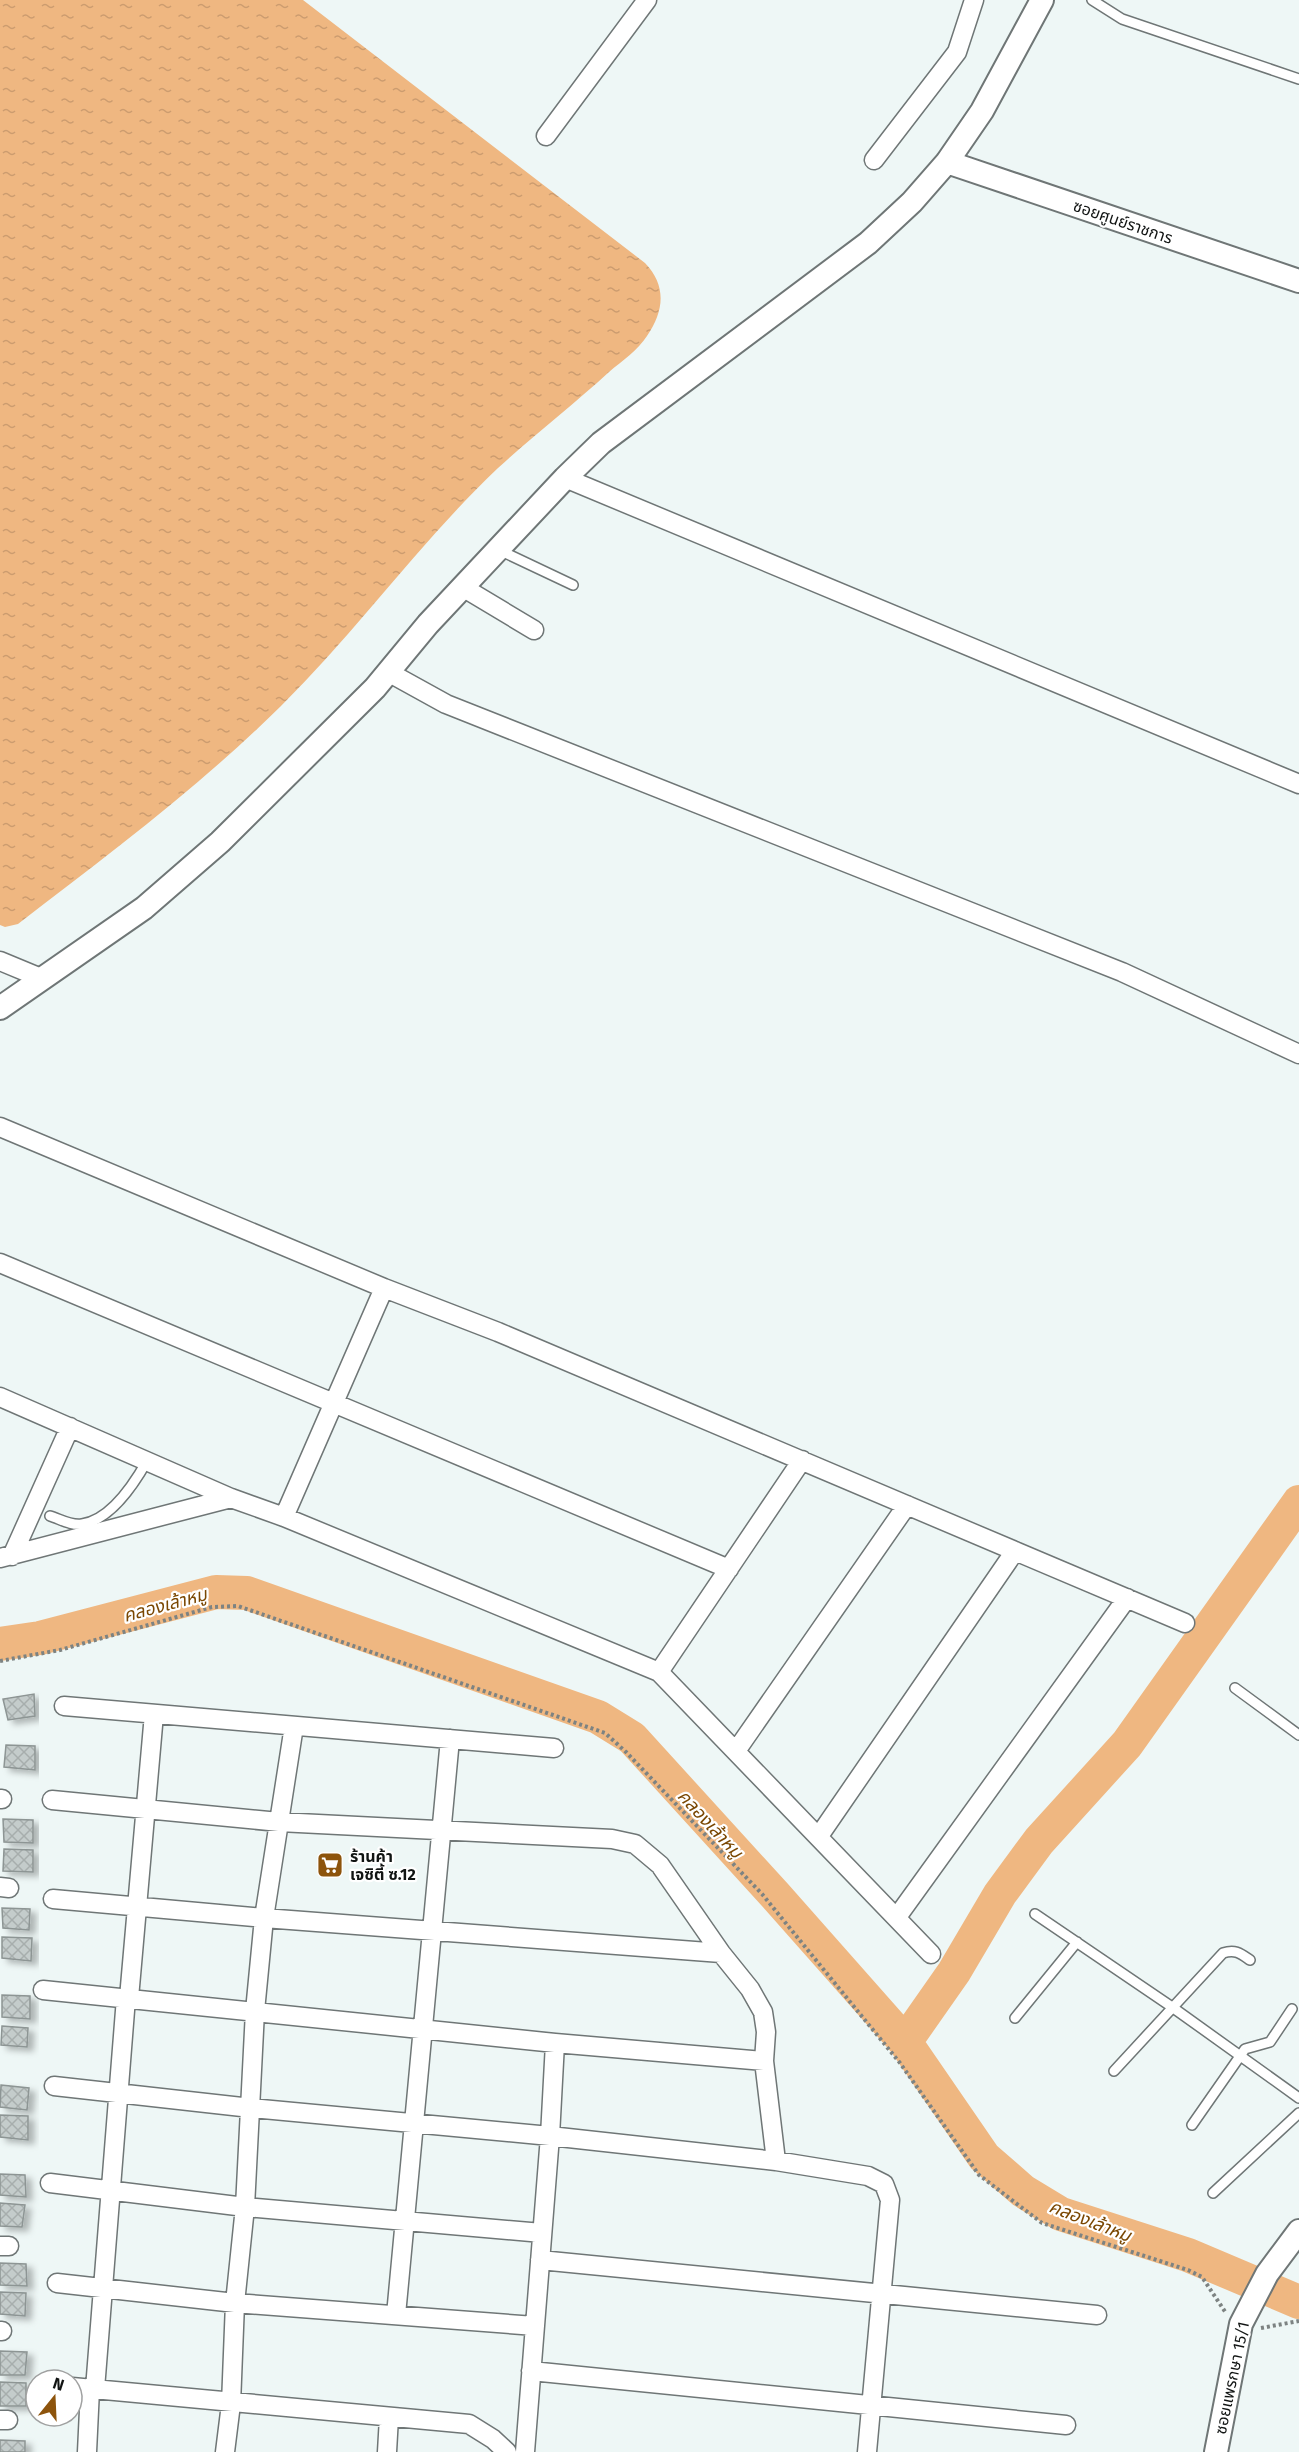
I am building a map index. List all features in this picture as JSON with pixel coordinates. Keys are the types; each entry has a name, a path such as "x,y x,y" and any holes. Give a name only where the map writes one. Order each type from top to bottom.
{"street":[{"path":"546,136 647,0"},
{"path":"874,160 957,52 974,0"},
{"path":"0,1008 144,908 220,843 388,672 565,478 601,443 868,243 912,202 947,162 982,111 1042,0"},
{"name":"ซอยศูนย์ราชการ","path":"947,162 1299,281"},
{"path":"565,478 1299,784"},
{"path":"464,588 534,630"},
{"path":"388,672 446,704 1122,972 1299,1054"},
{"path":"0,960 41,978"},
{"path":"0,1127 384,1288 498,1332 1185,1623"},
{"path":"0,1263 334,1401 729,1569"},
{"path":"284,1517 384,1288"},
{"path":"0,1397 231,1498 284,1517 659,1672 932,1954"},
{"path":"6,1557 70,1427"},
{"path":"659,1672 802,1460"},
{"path":"6,1557 231,1498"},
{"path":"736,1751 907,1505"},
{"path":"819,1836 1016,1551"},
{"path":"897,1917 1127,1598"},
{"path":"64,1706 554,1748"},
{"path":"87,2452 86,2388 103,2289 127,1998 154,1714"},
{"path":"225,2452 231,2404 235,2304 245,2207 255,2011 264,1918 294,1726"},
{"path":"396,2315 450,1739"},
{"path":"52,1800 279,1822 612,1839 634,1844 660,1865 721,1953 750,1989 763,2012 766,2032 764,2061 776,2161"},
{"path":"53,1899 264,1918 721,1953"},
{"path":"43,1990 555,2043 764,2061"},
{"path":"525,2452 543,2234 555,2043"},
{"path":"54,2086 251,2108 550,2136 776,2161 868,2176 884,2184 890,2200 867,2452"},
{"path":"50,2183 245,2207 543,2234"},
{"name":"ซอยแพรกษา 15/1","path":"1216,2452 1240,2328 1267,2274 1299,2231"},
{"path":"540,2260 1097,2316"},
{"path":"57,2283 235,2304 535,2326"},
{"path":"531,2371 1066,2425"},
{"path":"86,2388 231,2404 469,2424 493,2439 507,2452"},
{"path":"387,2452 389,2417"}],"lane":[{"path":"1092,0 1122,19 1299,79"},
{"path":"499,550 573,585"},
{"path":"50,1515 72,1524 82,1524 101,1515 124,1496 147,1461"},
{"path":"1235,1688 1299,1735"},
{"path":"1035,1914 1172,2007 1299,2098"},
{"path":"1015,2018 1077,1942"},
{"path":"1114,2071 1223,1953 1231,1950 1250,1960"},
{"path":"1192,2126 1245,2049 1270,2042 1292,2009"},
{"path":"1214,2193 1299,2113"}],"path":[{"path":"1240,2328 1299,2320"}],"water":[{"path":"0,0 303,0 645,263 657,281 661,299 653,327 639,346 498,468 469,496 336,648 250,736 153,819 86,872 18,924 5,927 0,925"}],"building":[{"path":"34,1694 35,1716 8,1720 3,1699"},
{"path":"6,1745 35,1746 35,1770 4,1767"},
{"path":"3,1819 33,1820 33,1843 4,1842"},
{"path":"4,1849 33,1850 33,1872 3,1871"},
{"path":"2,1908 30,1909 29,1930 3,1928"},
{"path":"2,1937 32,1938 31,1961 2,1958"},
{"path":"2,1995 30,1996 30,2019 2,2017"},
{"path":"2,2026 28,2028 27,2047 1,2045"},
{"path":"1,2085 29,2088 27,2110 0,2107"},
{"path":"0,2115 28,2116 28,2140 0,2137"},
{"path":"0,2174 25,2175 26,2197 0,2195"},
{"path":"0,2203 25,2205 22,2227 0,2226"},
{"path":"0,2263 26,2264 27,2286 0,2285"},
{"path":"0,2292 26,2293 25,2316 0,2314"},
{"path":"0,2351 27,2352 24,2375 0,2375"},
{"path":"0,2382 24,2383 24,2406 0,2406"},
{"path":"0,2440 25,2441 25,2452 0,2452"}],"waterway":[{"path":"905,2042 954,1972 1000,1894 1039,1841 1127,1744 1299,1502"},
{"name":"คลองเล้าหมู","path":"0,1644 40,1638 216,1592 247,1593 598,1717 632,1738 775,1895 905,2042 984,2157 1023,2191 1061,2214 1188,2255 1299,2302"}],"place":[{"name":"ร้านค้า เจซิตี้ ซ.12","path":"330,1865"}]}
